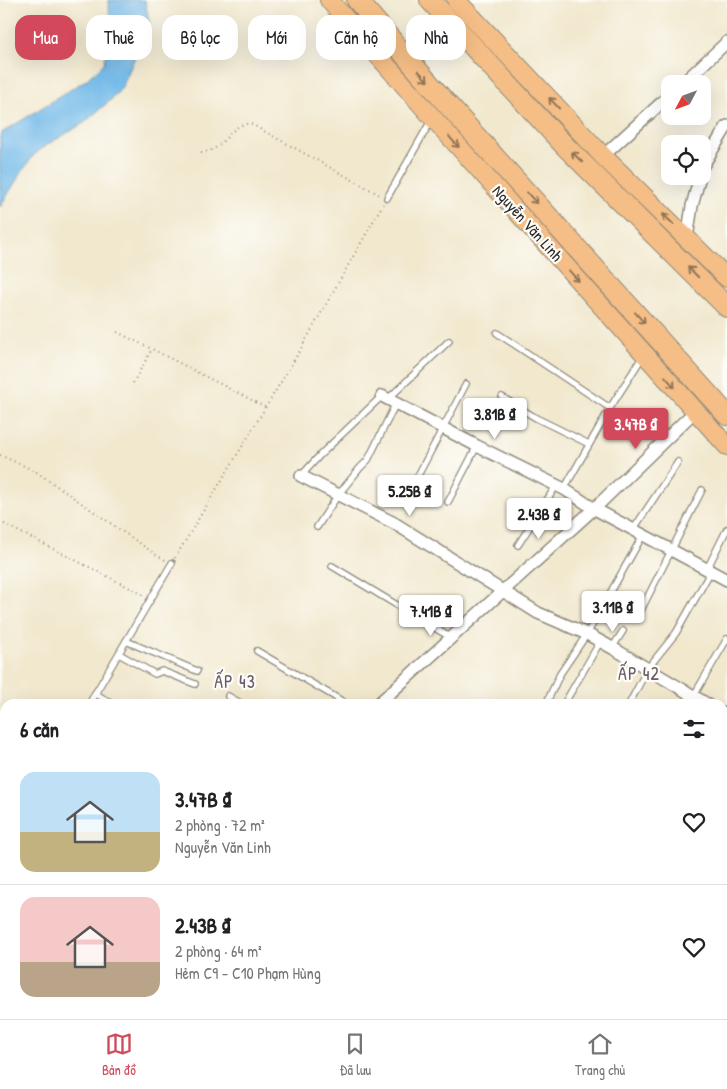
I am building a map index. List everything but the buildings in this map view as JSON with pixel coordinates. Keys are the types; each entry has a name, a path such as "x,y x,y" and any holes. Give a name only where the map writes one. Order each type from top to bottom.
{"highway":[{"name":"Nguyễn Văn Linh","path":"357,0 447,104 727,415"},
{"path":"430,0 565,146 727,307"}],"main road":[{"name":"Nguyễn Văn Linh","path":"330,0 433,118 727,446"},
{"path":"456,0 604,156 727,278"}],"street":[{"path":"692,75 727,42"},
{"path":"604,156 661,103"},
{"path":"711,152 727,126"},
{"path":"687,238 698,185"},
{"path":"389,399 477,446 560,487 593,508 727,580"},
{"path":"383,699 593,508 695,411"},
{"path":"300,476 394,522 538,613 587,634 648,668 690,699"}],"lane":[{"path":"387,198 433,118"},
{"path":"497,333 610,408"},
{"path":"300,476 320,454 389,399 449,341"},
{"path":"518,545 590,444 644,353"},
{"path":"414,482 466,384"},
{"path":"502,397 536,418 590,444"},
{"path":"318,527 338,495 368,460 389,399"},
{"path":"448,502 477,446"},
{"path":"548,699 560,674 587,634 638,532 678,462"},
{"path":"638,616 702,490"},
{"path":"632,699 648,668 676,633 709,570 727,529"},
{"path":"92,699 172,563"},
{"path":"332,566 450,637"},
{"path":"612,648 623,631"},
{"path":"692,699 727,639"},
{"path":"126,641 197,671"},
{"path":"567,699 600,642"},
{"path":"258,651 339,699"},
{"path":"119,654 155,674 162,671 194,684"},
{"path":"95,693 104,699"},
{"path":"228,696 233,699"}],"path":[{"path":"0,455 35,472 158,556 172,563 299,352 387,198 251,124 244,123 238,126 218,146 211,151 201,153"},
{"path":"117,332 266,407"},
{"path":"133,383 152,349"},
{"path":"4,524 151,599"}],"water":[{"path":"109,0 145,0 148,15 109,15"},
{"path":"105,60 134,60 122,87 115,96 84,123 45,146 33,156 0,207 0,134 86,80 104,63"}],"district":[{"name":"ẤP 42","path":"639,673"},
{"name":"ẤP 43","path":"235,681"}]}
